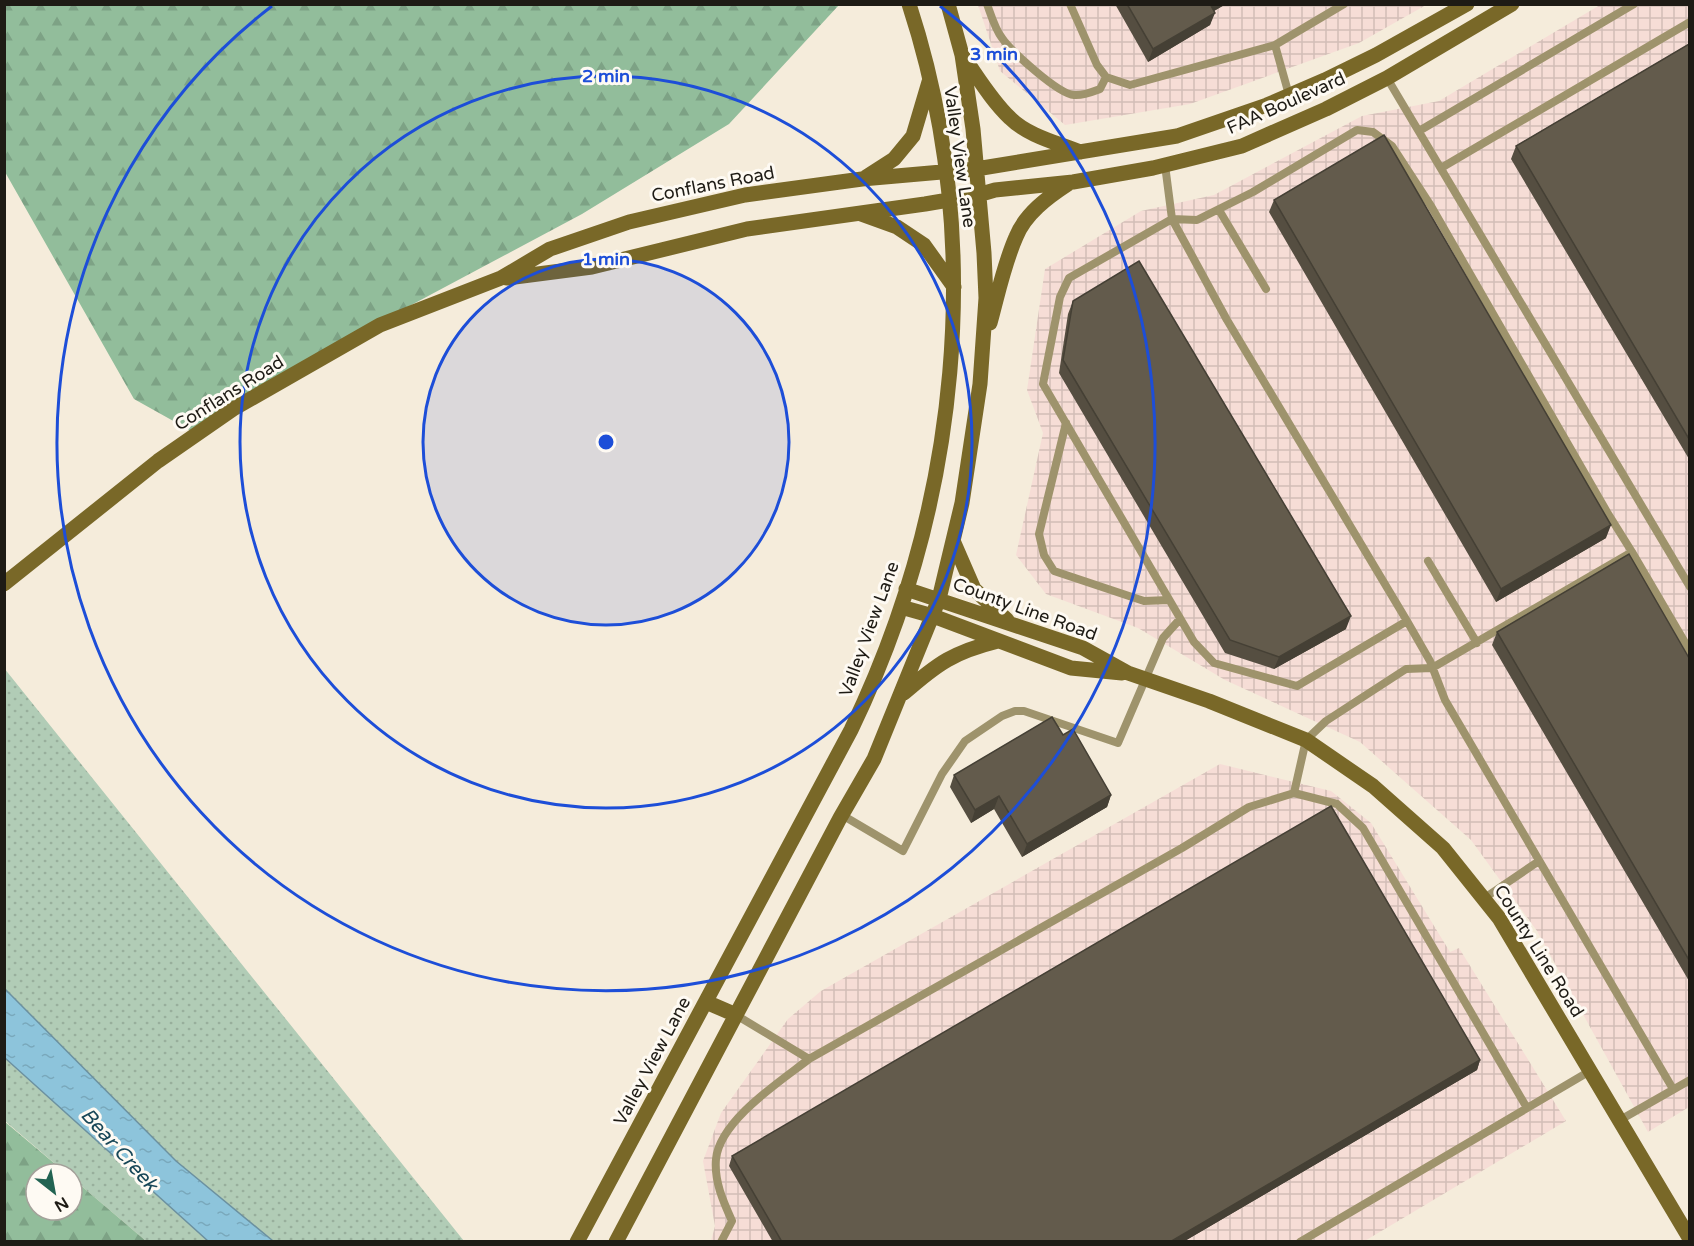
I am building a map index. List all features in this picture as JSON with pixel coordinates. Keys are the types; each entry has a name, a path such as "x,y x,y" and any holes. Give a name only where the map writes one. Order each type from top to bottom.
{"street":[{"name":"Valley View Lane","path":"577,1242 851,730 873,683 901,607 927,516 945,426 950,380 954,286 945,171 936,110 930,79 909,4"},
{"name":"Valley View Lane","path":"616,1242 842,815 874,759 939,600 954,542 969,466 980,384 986,298 973,129 962,55 948,4"},
{"name":"FAA Boulevard","path":"948,201 995,190 1073,182 1165,165 1242,146 1326,110 1387,78 1512,4"},
{"name":"FAA Boulevard","path":"945,171 976,169 1177,136 1267,105 1289,95 1376,55 1465,5"},
{"path":"962,55 986,90 1011,119 1032,132 1080,152"},
{"path":"862,179 894,159 913,136 930,79"},
{"name":"Conflans Road","path":"4,584 158,461 234,409 380,325 501,278 550,249 629,222 745,195 862,179 945,171"},
{"path":"983,346 1016,236 1038,207 1073,182"},
{"name":"Conflans Road","path":"501,278 592,267 747,229 948,201"},
{"path":"858,213 897,227 924,245 954,286"},
{"path":"954,542 974,589 1012,624"},
{"name":"County Line Road","path":"906,589 1083,648 1128,673 1209,700 1306,740 1372,786 1443,848 1499,918 1689,1239"},
{"name":"County Line Road","path":"901,607 933,616 1071,668 1128,673"},
{"path":"902,695 932,668 959,652 998,641"},
{"path":"706,1002 736,1015"}],"lane":[{"path":"987,4 1000,36 1008,47 1047,81 1069,94 1082,94 1101,89 1106,77"},
{"path":"1070,4 1097,65 1106,77 1130,85 1275,45 1344,4"},
{"path":"1419,131 1634,4"},
{"path":"1441,168 1689,22"},
{"path":"1275,45 1289,95"},
{"path":"1387,78 1689,587"},
{"path":"1407,621 1297,686 1214,663 1194,642 1043,384 1060,297 1069,278 1172,219 1197,220 1219,210 1357,130 1373,132 1392,146 1431,206 1689,651"},
{"path":"1165,165 1172,219 1227,320 1407,621 1432,668 1444,700 1673,1089"},
{"path":"1219,210 1266,289"},
{"path":"1066,423 1039,534 1044,555 1054,571 1144,601 1169,600"},
{"path":"1294,793 1306,740 1326,721 1406,669 1432,668 1632,552"},
{"path":"1428,561 1477,643"},
{"path":"842,815 903,851 942,774 965,741 1002,716 1016,711 1024,711 1118,743 1163,638 1180,619"},
{"path":"721,1242 732,1221 718,1189 716,1157 726,1134 750,1105 810,1059 1182,848 1249,807 1294,793 1337,804 1363,828 1527,1108"},
{"path":"1483,899 1539,861"},
{"path":"736,1015 810,1059"},
{"path":"1299,1242 1590,1071"},
{"path":"1620,1120 1689,1080"}],"shaded area":[{"path":"978,5 1426,5 1359,43 1190,104 1065,125 1000,71"},
{"path":"1600,5 1689,5 1689,1107 1648,1132 1537,931 1471,840 1360,742 1225,680 1138,628 1046,594 1016,555 1043,433 1027,390 1045,269 1141,211 1214,195 1362,116 1439,101"},
{"path":"1220,764 1331,791 1371,823 1450,952 1459,948 1566,1121 1363,1242 711,1241 715,1226 703,1161 721,1113 788,1019 821,991"}],"green space":[{"path":"4,5 839,5 729,124 582,214 385,319 193,432 134,399 5,172"},
{"path":"4,668 464,1241 146,1241 84,1188 84,1162 53,1162 5,1121"},
{"path":"4,1121 53,1162 24,1162 24,1222 84,1222 84,1188 146,1241 5,1241"}],"water":[{"name":"Bear Creek","path":"5,989 176,1161 273,1241 208,1241 5,1058"}],"building":[{"path":"1127,4 1210,4 1215,13 1153,49"},
{"path":"1689,44 1689,439 1516,146"},
{"path":"1384,135 1611,525 1501,589 1274,200"},
{"path":"1139,261 1351,616 1279,657 1230,640 1063,360 1073,301"},
{"path":"1629,554 1689,658 1689,960 1497,632"},
{"path":"1052,717 1063,735 1073,729 1111,795 1027,844 999,796 975,810 954,775"},
{"path":"1331,806 1480,1060 1170,1242 782,1242 732,1156"}]}
